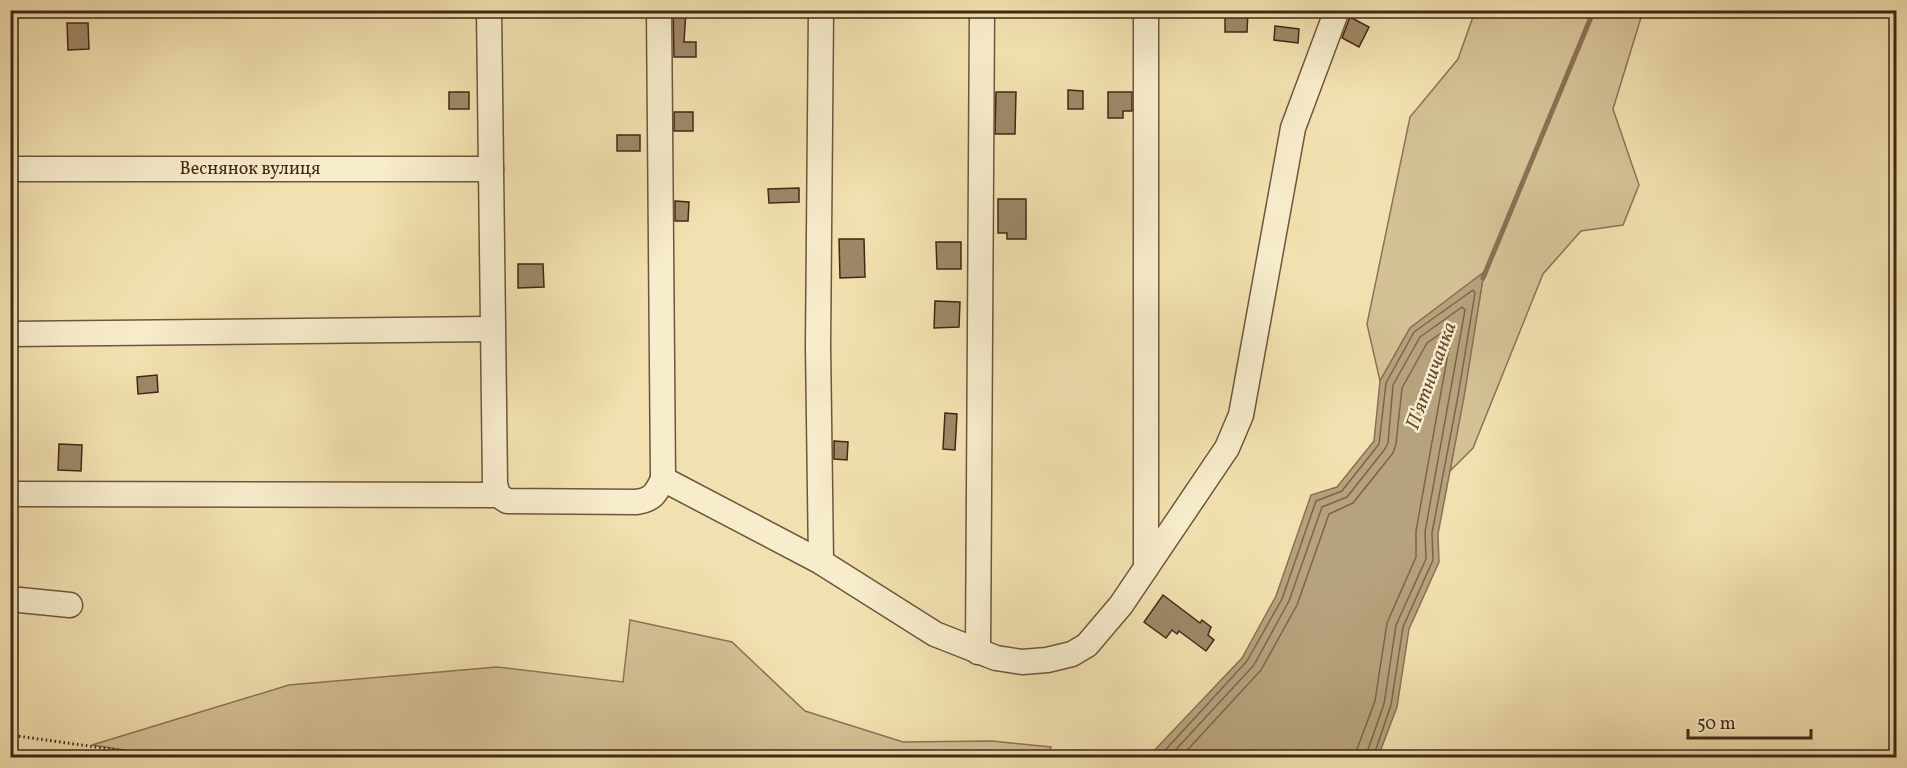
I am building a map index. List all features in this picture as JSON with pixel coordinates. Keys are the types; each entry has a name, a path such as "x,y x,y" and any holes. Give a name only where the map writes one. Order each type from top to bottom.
{"street":[{"path":"489,10 492,329 495,484 498,495"},
{"path":"10,494 498,495 507,501 636,502 647,500 656,494 663,479 659,10"},
{"path":"821,10 818,346 821,562"},
{"path":"978,652 982,10"},
{"path":"1146,10 1146,568"},
{"path":"663,479 821,562 935,634 978,652 996,658 1022,662 1047,660 1072,654 1087,645 1121,605 1227,448 1241,415 1293,128 1337,10"},
{"name":"Веснянок вулиця","path":"10,168 491,169"},
{"path":"10,334 492,329"},
{"path":"10,598 70,605"}],"path":[{"path":"10,735 175,758"}],"shaded area":[{"path":"1475,11 1643,11 1613,109 1639,185 1623,225 1581,231 1543,274 1473,448 1450,471 1484,273 1410,328 1380,381 1367,324 1410,117 1458,59"},
{"path":"630,620 732,642 805,711 903,742 992,741 1051,747 1048,757 175,758 92,745 289,685 497,667 623,682"}],"water":[{"path":"1484,272 1464,397 1438,534 1439,562 1409,629 1397,707 1378,757 1148,757 1242,658 1276,596 1311,495 1337,487 1374,441 1380,381 1410,328"}],"building":[{"path":"673,10 686,10 684,42 696,42 696,57 674,57"},
{"path":"1225,11 1248,11 1247,32 1225,32"},
{"path":"1350,17 1369,27 1359,47 1342,38"},
{"path":"67,23 88,23 89,49 68,50"},
{"path":"1275,26 1299,29 1298,43 1274,40"},
{"path":"1068,90 1083,91 1083,109 1068,109"},
{"path":"449,92 469,92 469,109 449,109"},
{"path":"996,92 1016,92 1015,134 995,134"},
{"path":"1108,92 1132,92 1132,111 1123,111 1123,118 1108,118"},
{"path":"674,112 693,112 693,131 674,131"},
{"path":"617,135 640,135 640,151 617,151"},
{"path":"799,188 799,202 769,203 768,189"},
{"path":"998,199 1026,199 1026,239 1007,239 1007,233 998,233"},
{"path":"675,201 689,202 688,221 675,221"},
{"path":"839,239 864,239 865,277 840,278"},
{"path":"936,242 961,242 961,269 937,269"},
{"path":"518,264 543,264 544,287 518,288"},
{"path":"935,301 960,302 959,327 934,328"},
{"path":"157,375 158,392 138,394 137,377"},
{"path":"945,413 957,414 955,450 943,449"},
{"path":"834,441 848,442 847,460 834,459"},
{"path":"59,444 82,445 81,471 58,470"},
{"path":"1163,595 1200,623 1202,620 1211,627 1208,635 1214,640 1206,651 1179,631 1177,634 1172,630 1166,638 1144,622"}],"waterway":[{"name":"П'ятничанка","path":"1483,278 1594,10"}]}
